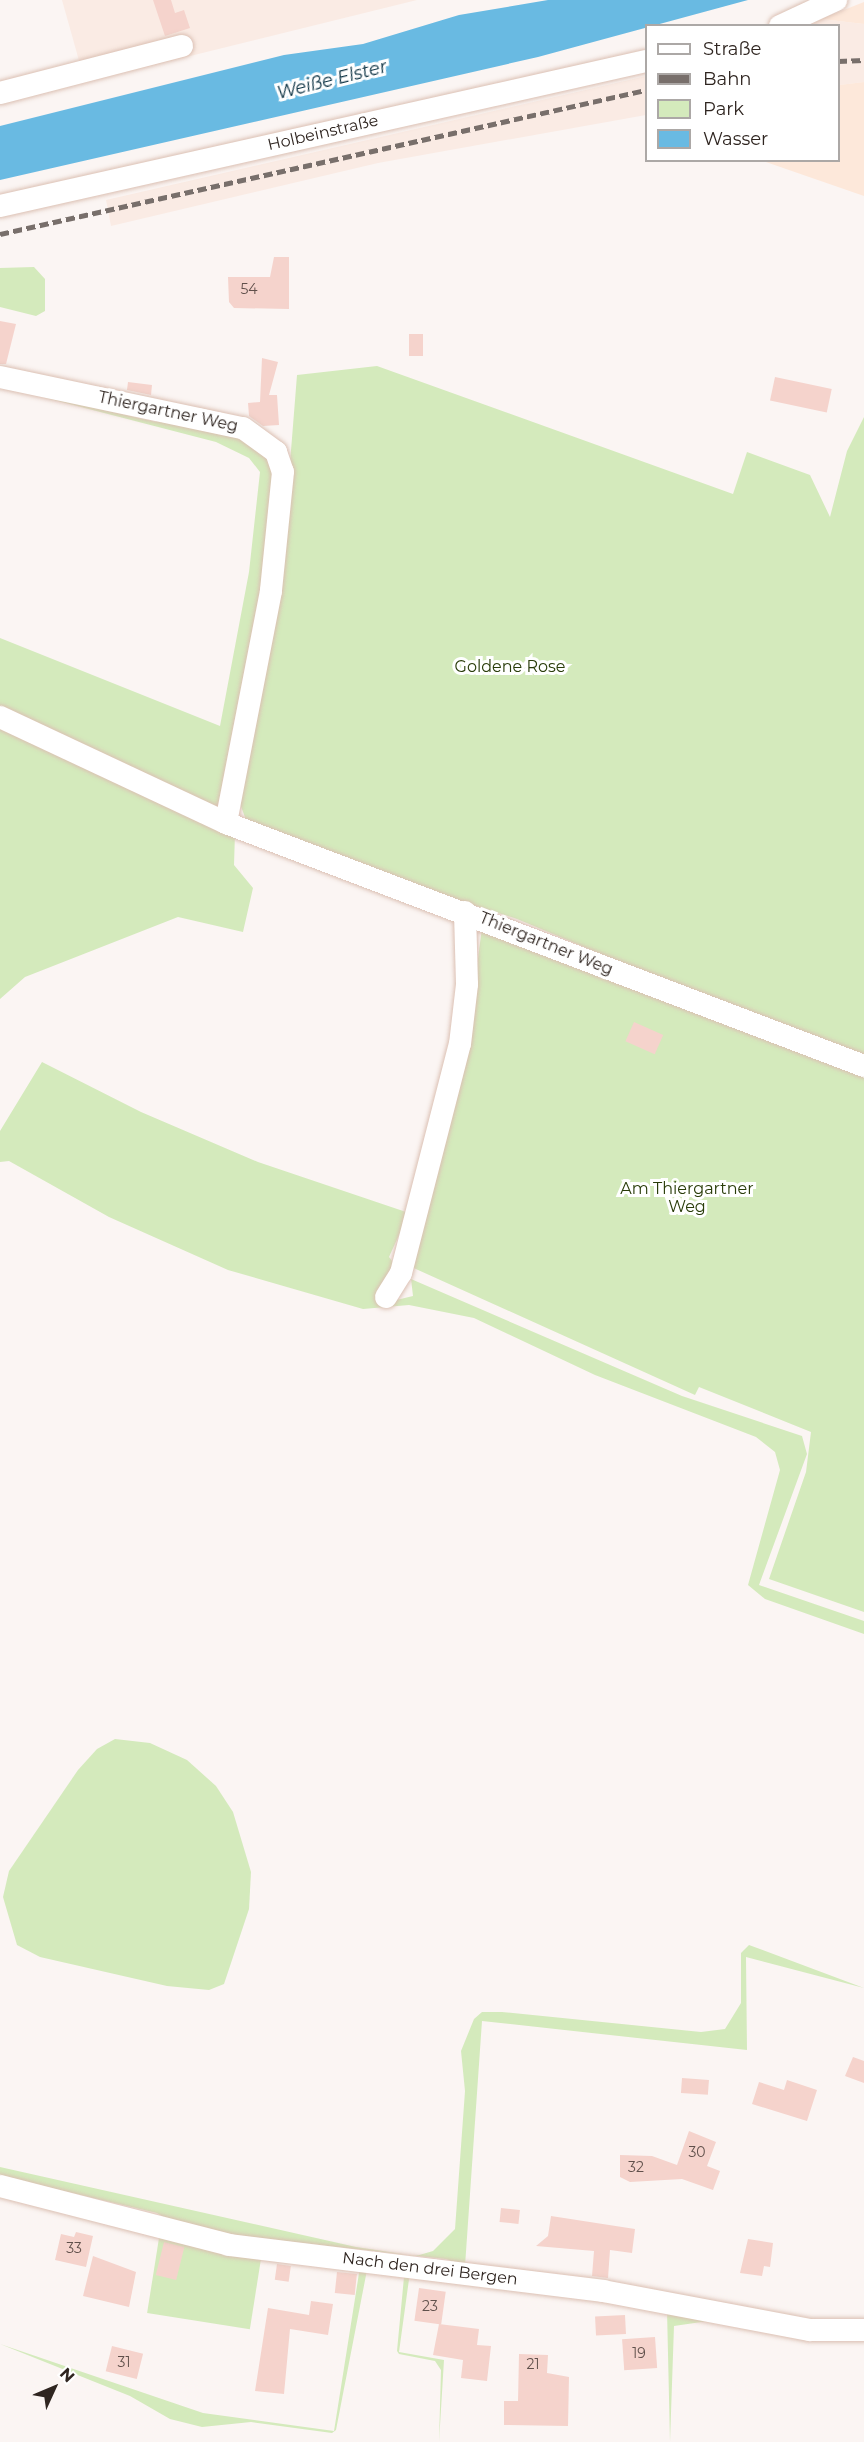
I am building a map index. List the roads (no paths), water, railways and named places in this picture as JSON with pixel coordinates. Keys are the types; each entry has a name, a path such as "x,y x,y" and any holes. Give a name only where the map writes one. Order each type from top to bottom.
{"street":[{"path":"784,24 836,0"},
{"path":"0,93 182,46"},
{"name":"Holbeinstraße","path":"0,206 645,61"},
{"name":"Thiergartner Weg","path":"0,377 243,428 276,452 283,472 271,591 226,823"},
{"name":"Thiergartner Weg","path":"0,717 226,823 465,912 864,1066"},
{"path":"386,1297 401,1273 460,1044 467,984 465,912"},
{"name":"Nach den drei Bergen","path":"0,2186 229,2245 603,2291 810,2330 864,2330"}],"water":[{"name":"Weiße Elster","path":"548,0 748,0 660,24 645,24 645,28 538,57 0,180 0,126 284,55 363,44 459,15"}],"railway":[{"path":"840,61 864,60"},
{"path":"0,234 645,90"}],"park label":[{"name":"Goldene Rose","path":"510,667"},
{"name":"Am Thiergartner Weg","path":"687,1198"}]}
